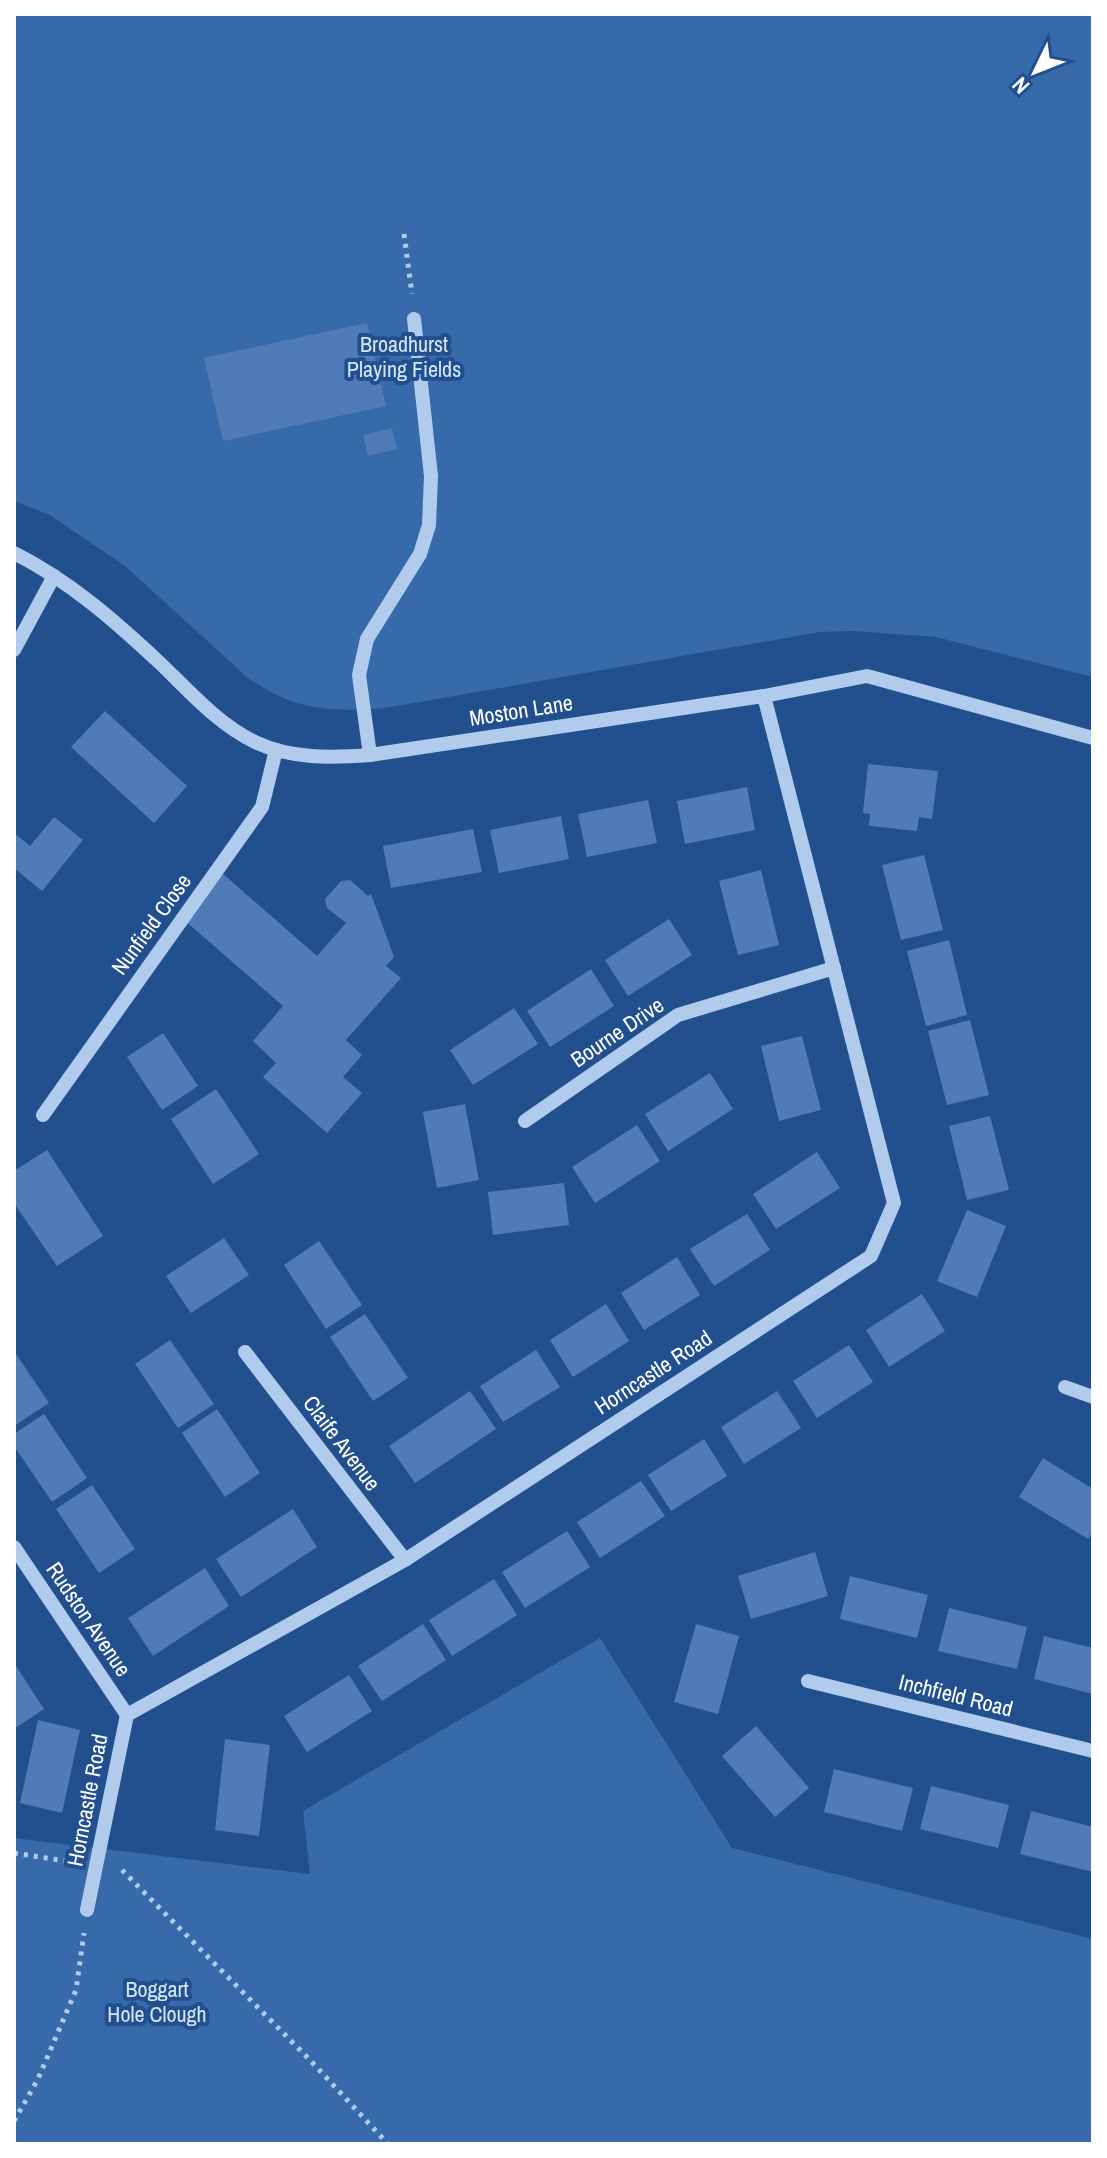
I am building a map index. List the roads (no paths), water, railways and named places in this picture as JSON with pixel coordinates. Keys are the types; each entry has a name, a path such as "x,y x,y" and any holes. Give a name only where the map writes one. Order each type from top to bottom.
{"street":[{"path":"370,755 359,675 367,639 420,554 429,525 431,476 414,319"},
{"name":"Moston Lane","path":"14,553 54,576 115,621 218,718 255,742 276,750 320,757 370,755 764,696 867,676 1093,738"},
{"path":"14,650 54,576"},
{"name":"Horncastle Road","path":"87,1910 127,1715 405,1560 871,1256 894,1203 764,696"},
{"name":"Nunfield Close","path":"43,1115 262,807 276,750"},
{"name":"Bourne Drive","path":"525,1121 678,1015 834,968"},
{"name":"Claife Avenue","path":"245,1352 405,1560"},
{"path":"1065,1387 1093,1397"},
{"name":"Rudston Avenue","path":"14,1547 127,1715"},
{"name":"Inchfield Road","path":"808,1681 1093,1751"}],"park label":[{"name":"Broadhurst Playing Fields","path":"404,356"},
{"name":"Boggart Hole Clough","path":"157,2002"}]}
